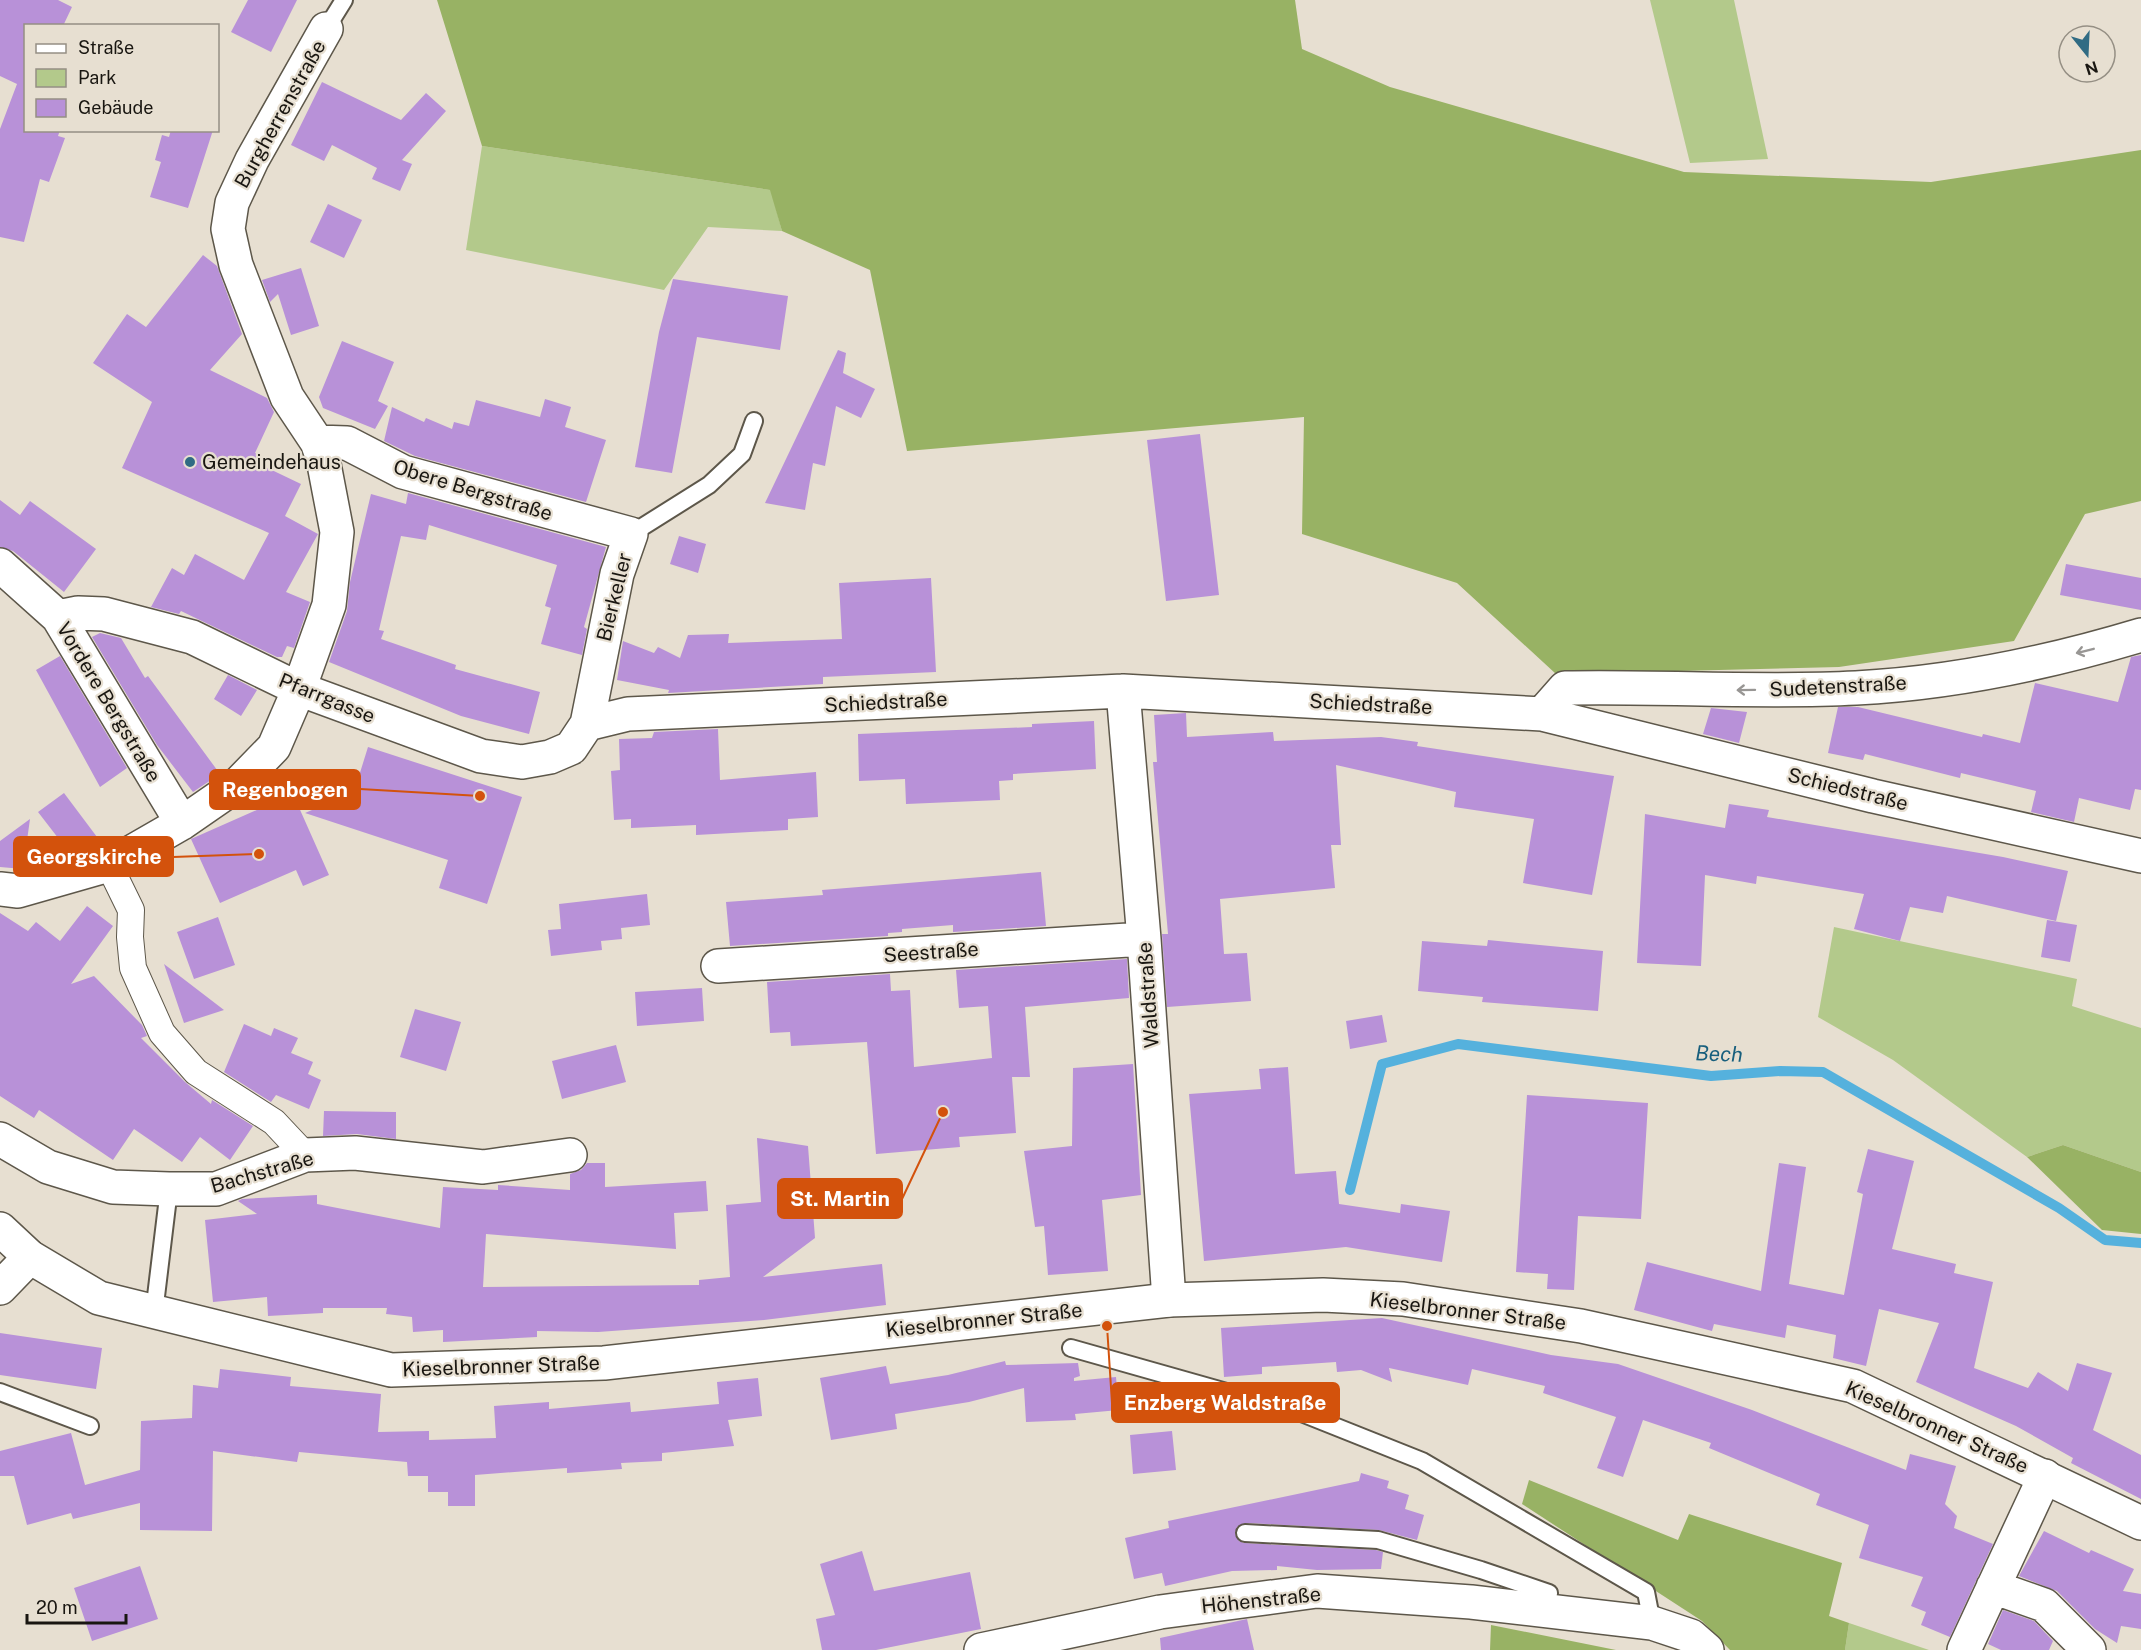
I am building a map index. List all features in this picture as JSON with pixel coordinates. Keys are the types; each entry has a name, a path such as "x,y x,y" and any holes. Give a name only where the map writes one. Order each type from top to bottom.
{"street":[{"name":"Burgherrenstraße","path":"0,889 18,891 109,865 182,822 237,785 274,747 299,689 329,605 337,532 323,459 316,442 287,397 236,265 228,229 232,203 252,160 326,29"},
{"name":"Obere Bergstraße","path":"316,442 347,443 403,472 631,534"},
{"name":"Bierkeller","path":"586,724 617,574 631,534"},
{"name":"Vordere Bergstraße","path":"0,565 58,617 182,822"},
{"name":"Pfarrgasse","path":"58,617 78,613 104,614 192,638 299,689 481,756 522,762 550,757 571,748 586,724"},
{"name":"Sudetenstraße","path":"1542,714 1565,687 1714,690 1857,688 1992,673 2141,635"},
{"name":"Schiedstraße","path":"586,724 628,714 1123,691 1542,714 1873,796 2141,856"},
{"name":"Waldstraße","path":"1123,691 1144,939 1169,1300"},
{"path":"109,865 131,910 130,937 133,968 162,1034 196,1072 274,1122 305,1155"},
{"name":"Seestraße","path":"718,966 1144,939"},
{"name":"Bachstraße","path":"0,1139 44,1174 113,1187 169,1189 216,1189 305,1155 355,1153 483,1167 570,1155"},
{"name":"Kieselbronner Straße","path":"0,1229 30,1257 99,1298 391,1370 604,1363 1169,1300 1299,1295 1403,1299 1581,1326 1853,1386 2141,1523"},
{"path":"0,1288 30,1257"},
{"path":"1964,1650 2045,1476"},
{"path":"1993,1587 2044,1605 2089,1650"},
{"name":"Höhenstraße","path":"981,1650 1160,1612 1317,1591 1471,1602 1652,1623 1691,1636 1707,1650"}],"lane":[{"name":"Burgherrenstraße","path":"326,29 344,0"},
{"name":"Bierkeller","path":"631,534 709,485 742,453 754,421"},
{"path":"154,1313 169,1189"},
{"path":"1071,1348 1304,1414 1422,1461 1646,1592 1652,1623"},
{"path":"0,1392 90,1426"},
{"path":"1245,1533 1378,1540 1481,1570 1549,1593 1545,1611"}],"green space":[{"path":"437,0 1295,0 1302,49 1390,87 1684,172 1931,182 2141,150 2141,501 2085,514 2014,641 1839,667 1556,674 1457,583 1302,534 1304,417 907,451 870,270 782,231 770,190 482,146"},
{"path":"1650,0 1734,0 1768,159 1690,163"},
{"path":"482,146 771,190 782,231 708,227 664,290 466,250"},
{"path":"1834,927 2077,979 2072,1006 2141,1028 2141,1172 2063,1145 2027,1157 1893,1060 1818,1017"},
{"path":"2063,1145 2141,1172 2141,1234 2102,1230 2027,1157"},
{"path":"1529,1480 1678,1540 1689,1514 1842,1563 1829,1616 1849,1623 1845,1650 1730,1650 1702,1621 1522,1504"},
{"path":"1849,1623 1929,1650 1845,1650"},
{"path":"1491,1625 1616,1650 1490,1650"}],"building":[{"path":"0,0 58,0 72,7 64,24 24,24 24,132 59,132 58,136 65,138 49,182 40,179 24,242 0,237 0,129 17,84 0,76"},
{"path":"248,0 297,0 271,52 231,32"},
{"path":"322,82 401,120 426,93 446,111 402,160 412,164 400,191 372,179 377,168 332,145 324,161 291,145"},
{"path":"170,132 212,132 188,208 150,197 161,162 155,160 162,135 169,137"},
{"path":"328,204 362,220 344,258 310,242"},
{"path":"203,255 217,266 242,334 210,370 267,398 274,412 255,453 258,454 255,462 301,484 285,516 318,534 286,592 310,602 294,648 287,646 282,657 277,657 181,611 179,614 151,607 172,568 184,575 195,554 244,580 269,533 122,468 152,402 93,363 127,314 146,327"},
{"path":"301,268 319,326 291,335 278,294 270,302 262,280"},
{"path":"673,279 788,296 780,350 697,337 672,473 635,467 659,332"},
{"path":"342,341 394,362 378,401 388,406 375,429 323,408 319,397"},
{"path":"838,350 846,353 843,373 875,389 861,418 836,406 825,466 813,463 805,510 765,503"},
{"path":"545,399 571,407 565,427 606,440 586,502 415,456 384,441 392,407 424,422 426,418 452,429 454,422 469,426 476,400 540,417"},
{"path":"1200,434 1219,595 1166,601 1147,440"},
{"path":"408,493 606,547 584,627 587,629 582,655 541,644 551,608 545,606 557,565 429,525 426,540 401,536 379,630 384,631 381,639 456,665 455,669 540,692 529,734 461,716 329,662 347,611 350,582 371,494 406,504"},
{"path":"0,500 20,515 30,501 96,549 64,592 13,551 0,547"},
{"path":"679,536 706,544 698,573 670,564"},
{"path":"2066,564 2141,578 2141,610 2060,595"},
{"path":"931,578 936,672 823,677 823,684 668,693 669,690 617,680 623,641 654,653 658,647 680,658 688,635 729,634 728,643 842,639 839,583"},
{"path":"100,633 121,638 145,678 148,676 220,774 193,792 157,745 92,637"},
{"path":"2141,655 2141,790 2135,789 2130,810 2079,798 2074,822 2031,812 2036,791 1961,773 1960,778 1865,754 1863,760 1828,753 1838,707 1858,707 1982,737 1983,734 2020,743 2035,683 2118,702 2131,657"},
{"path":"60,656 127,768 100,787 36,670"},
{"path":"228,675 257,690 241,716 214,699"},
{"path":"1711,708 1747,712 1739,743 1703,734"},
{"path":"1186,713 1187,737 1273,732 1274,741 1381,737 1418,742 1417,746 1614,776 1592,895 1523,883 1534,819 1454,807 1456,792 1336,765 1341,845 1331,845 1335,888 1220,899 1224,954 1247,953 1251,1001 1167,1007 1162,934 1168,934 1153,762 1157,762 1154,715"},
{"path":"1094,721 1096,769 1013,774 1013,780 999,781 1000,800 906,804 905,779 859,781 858,734 1032,727 1032,724"},
{"path":"718,729 720,780 816,772 818,817 788,819 788,830 696,835 696,825 631,828 631,819 614,820 611,771 620,770 619,739 652,738 654,732"},
{"path":"368,747 522,797 487,904 439,888 448,860 305,813 354,792"},
{"path":"64,793 103,845 99,848 72,856 38,812"},
{"path":"293,794 329,875 303,886 296,870 220,903 191,839"},
{"path":"1729,804 1769,810 1767,817 2003,857 2068,871 2056,921 1947,896 1943,913 1910,907 1900,941 1854,929 1864,894 1757,876 1756,884 1705,875 1701,966 1637,963 1645,814 1725,828"},
{"path":"30,819 23,869 0,867 0,841"},
{"path":"1041,872 1046,926 953,932 953,925 902,929 902,932 888,933 888,936 730,946 726,902 823,895 822,890"},
{"path":"647,894 650,925 621,928 622,939 601,941 602,950 551,956 548,930 561,929 559,904"},
{"path":"87,906 113,926 71,984 94,976 142,1025 147,1036 141,1038 185,1082 211,1104 212,1100 253,1126 230,1160 200,1137 182,1162 134,1129 113,1160 39,1110 34,1118 0,1096 0,913 28,931 36,922 60,941"},
{"path":"218,917 235,965 194,979 177,932"},
{"path":"2047,920 2077,925 2070,962 2041,957"},
{"path":"1488,940 1603,951 1598,1011 1482,1002 1483,997 1418,991 1422,941 1487,946"},
{"path":"1127,959 1129,998 1025,1007 1030,1077 1012,1077 1016,1133 959,1137 960,1147 876,1154 867,1042 791,1046 790,1032 770,1033 767,982 890,974 891,991 910,990 914,1067 992,1058 988,1006 959,1008 956,970"},
{"path":"164,964 224,1010 184,1023"},
{"path":"702,988 704,1021 637,1026 635,992"},
{"path":"415,1009 461,1022 446,1071 400,1057"},
{"path":"1382,1015 1387,1042 1350,1049 1346,1021"},
{"path":"244,1024 271,1036 274,1028 298,1038 291,1053 313,1062 308,1074 321,1080 309,1109 276,1095 271,1102 224,1072"},
{"path":"616,1045 626,1082 562,1099 552,1061"},
{"path":"1133,1064 1141,1195 1102,1200 1108,1271 1048,1275 1044,1226 1035,1227 1024,1151 1072,1146 1073,1068"},
{"path":"1288,1067 1295,1174 1336,1171 1339,1204 1400,1213 1401,1204 1450,1211 1442,1262 1346,1247 1204,1261 1189,1094 1261,1089 1259,1069"},
{"path":"1527,1095 1648,1103 1641,1219 1578,1216 1574,1290 1547,1289 1548,1274 1516,1272"},
{"path":"324,1111 396,1112 396,1139 357,1134 323,1136"},
{"path":"757,1138 808,1146 815,1238 763,1277 882,1264 886,1305 764,1320 598,1332 537,1331 537,1337 443,1342 443,1330 413,1332 412,1317 386,1314 387,1308 323,1308 323,1313 268,1316 267,1297 213,1302 205,1220 257,1214 238,1201 242,1199 317,1195 317,1204 440,1228 443,1187 498,1190 498,1185 570,1190 570,1174 581,1170 587,1163 605,1163 605,1187 706,1181 708,1211 674,1213 676,1249 486,1234 483,1287 699,1285 699,1280 730,1277 726,1205 761,1202"},
{"path":"1868,1149 1914,1161 1892,1249 1956,1264 1954,1273 1993,1282 1974,1368 2028,1388 2038,1372 2068,1391 2077,1363 2112,1373 2093,1430 2141,1455 2141,1499 2071,1463 2073,1458 2016,1426 1916,1382 1939,1323 1879,1309 1866,1366 1833,1358 1836,1335 1787,1325 1785,1338 1714,1324 1712,1331 1634,1310 1647,1262 1761,1291 1779,1163 1806,1167 1789,1284 1844,1295 1863,1194 1857,1192"},
{"path":"1382,1318 1551,1355 1618,1364 1752,1410 1906,1470 1910,1454 1956,1466 1945,1504 1957,1516 1954,1528 1993,1544 1950,1637 1921,1625 1926,1612 1911,1606 1923,1577 1859,1558 1869,1525 1816,1505 1820,1494 1709,1448 1711,1443 1643,1420 1623,1477 1597,1468 1616,1417 1543,1393 1545,1386 1472,1369 1468,1385 1389,1368 1392,1382 1361,1370 1337,1372 1336,1362 1262,1367 1262,1374 1224,1377 1221,1328"},
{"path":"0,1333 102,1348 96,1389 0,1375"},
{"path":"1005,1361 1006,1365 1078,1363 1080,1376 1074,1378 1074,1381 1116,1377 1119,1410 1075,1414 1076,1420 1026,1422 1024,1388 969,1402 895,1414 897,1429 831,1440 820,1378 886,1366 890,1384 948,1375"},
{"path":"220,1369 291,1377 290,1386 381,1394 378,1432 429,1431 429,1440 496,1438 494,1406 549,1402 549,1409 630,1402 631,1412 719,1404 717,1382 758,1378 762,1416 728,1420 734,1446 662,1453 662,1461 621,1463 622,1469 567,1473 567,1468 475,1475 475,1506 448,1506 448,1492 428,1492 428,1476 408,1476 407,1462 299,1452 297,1462 213,1451 212,1531 140,1530 140,1503 73,1519 71,1513 27,1525 14,1476 0,1476 0,1451 71,1433 85,1485 140,1470 141,1421 192,1418 193,1385 218,1388"},
{"path":"1172,1431 1176,1470 1133,1474 1130,1435"},
{"path":"1361,1473 1389,1481 1387,1488 1409,1495 1405,1509 1424,1515 1417,1540 1379,1530 1246,1523 1237,1527 1235,1533 1239,1541 1244,1543 1376,1550 1383,1552 1381,1569 1317,1570 1277,1566 1277,1570 1232,1571 1165,1586 1162,1573 1134,1579 1125,1538 1169,1528 1168,1521 1359,1481"},
{"path":"2044,1531 2089,1553 2091,1550 2134,1569 2123,1591 2141,1594 2141,1629 2121,1626 2117,1643 2095,1629 2057,1591 2019,1576"},
{"path":"862,1551 874,1591 970,1572 981,1629 876,1650 822,1650 816,1619 835,1615 820,1564"},
{"path":"140,1566 158,1619 92,1641 74,1588"},
{"path":"2003,1610 2034,1621 2053,1641 2049,1650 2001,1650 1988,1644"},
{"path":"1247,1619 1254,1650 1161,1650 1160,1638"}],"waterway":[{"name":"Bech","path":"1350,1190 1382,1064 1458,1044 1711,1076 1780,1071 1823,1072 2059,1208 2105,1240 2141,1243"}],"place":[{"name":"Gemeindehaus","path":"190,462"},
{"name":"Regenbogen","path":"480,796"},
{"name":"Georgskirche","path":"259,854"},
{"name":"St. Martin","path":"943,1112"},
{"name":"Enzberg Waldstraße","path":"1107,1326"}]}
